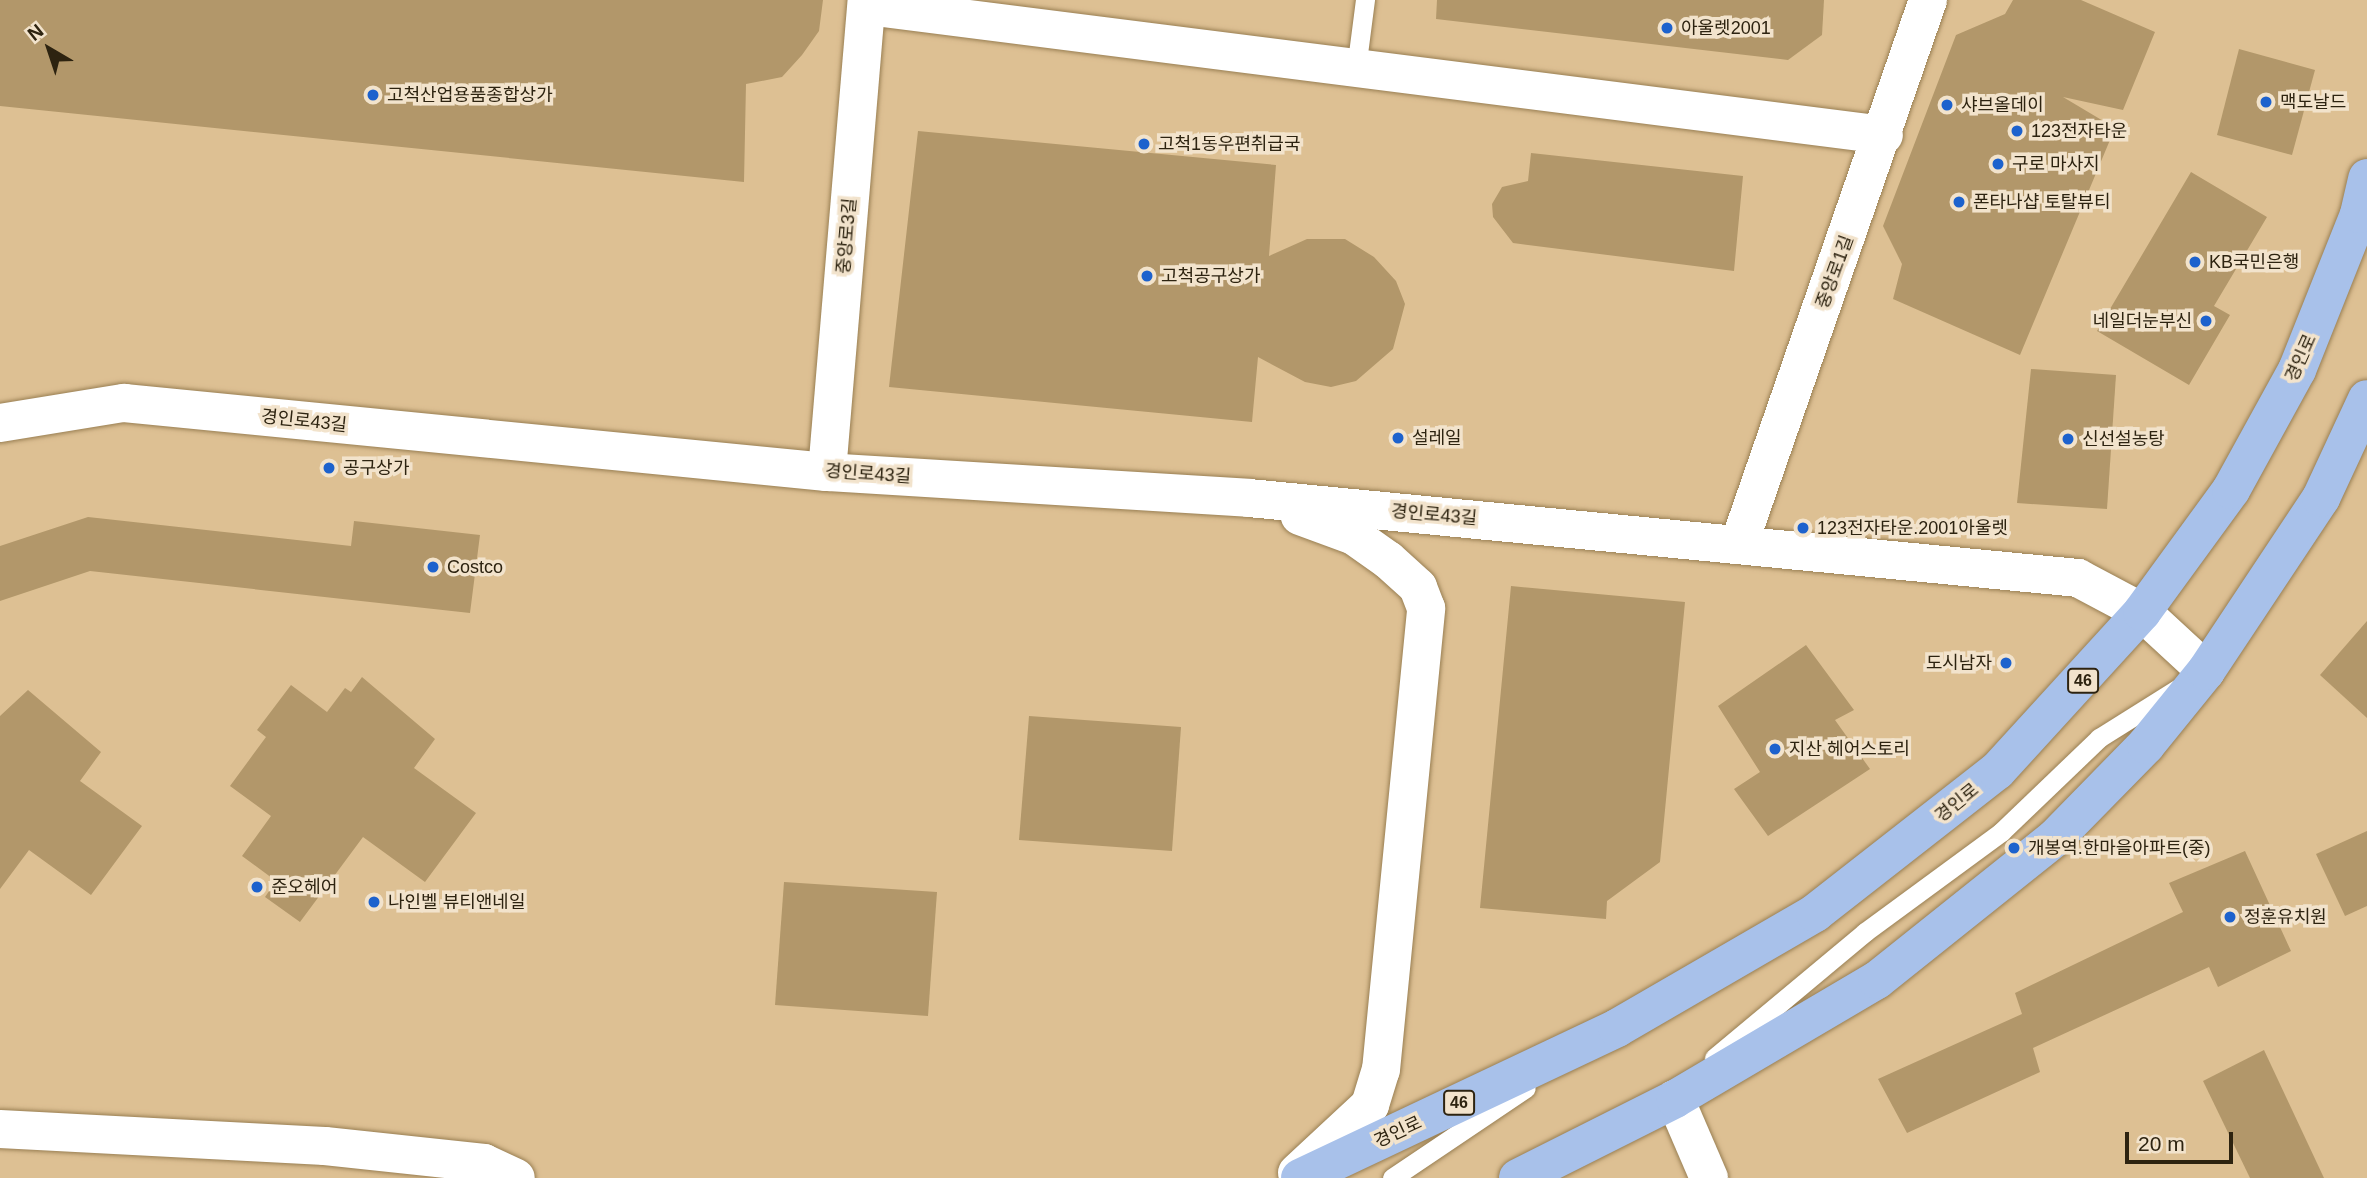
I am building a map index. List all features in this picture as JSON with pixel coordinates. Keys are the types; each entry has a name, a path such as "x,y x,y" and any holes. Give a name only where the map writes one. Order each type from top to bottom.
{"main road":[{"name":"경인로","path":"1300,1178 1617,1028 1815,914 1997,771 2143,612 2231,490 2297,370 2359,214 2367,178"},
{"path":"1518,1178 1662,1105 1877,980 1980,901 2073,820 2146,745 2206,671 2321,498 2367,398"}],"street":[{"name":"중앙로1길","path":"1739,544 1884,135 1928,0"},
{"path":"867,3 1356,69 1884,135"},
{"name":"중앙로3길","path":"827,472 867,3"},
{"name":"경인로43길","path":"0,423 124,403 827,472 1249,498 2078,578 2143,612 2206,671"},
{"path":"1249,498 1354,536 1418,587 1426,608 1381,1070 1370,1105 1290,1178"},
{"path":"1662,1105 1709,1178"},
{"path":"0,1129 325,1146 484,1163 516,1178"}],"lane":[{"path":"1356,69 1365,0"},
{"path":"1392,1178 1617,1028"}],"building":[{"name":"고척산업용품종합상가","path":"0,0 823,0 819,31 782,77 746,84 744,182 0,106"},
{"name":"아울렛2001","path":"1437,0 1824,0 1822,35 1788,60 1436,19"},
{"name":"123전자타운","path":"2013,0 2081,0 2155,32 2123,110 2063,97 2115,128 2020,355 1893,299 1902,264 1883,226 1956,35 2005,14"},
{"name":"맥도날드","path":"2239,49 2315,70 2292,155 2217,135"},
{"name":"고척공구상가","path":"918,131 1276,165 1269,256 1307,239 1345,239 1374,257 1396,281 1405,304 1393,349 1356,381 1331,387 1305,382 1258,357 1252,422 889,387"},
{"path":"1531,153 1743,176 1734,271 1513,243 1493,217 1492,204 1502,187 1528,181"},
{"path":"2191,172 2267,217 2214,306 2230,315 2189,385 2097,331"},
{"name":"신선설농탕","path":"2031,369 2116,375 2107,509 2017,503"},
{"path":"88,517 351,546 354,521 480,535 470,613 90,571 0,601 0,546"},
{"path":"1511,586 1685,602 1660,862 1607,901 1606,919 1480,908"},
{"path":"2367,621 2367,718 2320,675"},
{"path":"1806,645 1854,710 1835,720 1870,769 1768,836 1734,789 1760,772 1718,706"},
{"path":"362,677 435,739 414,768 476,813 425,882 363,837 300,922 265,897 276,881 242,856 271,816 230,786 266,737 257,730 291,685 327,712 345,688 351,692"},
{"path":"28,690 101,752 80,781 142,826 91,895 29,850 0,889 0,716"},
{"path":"1029,716 1181,727 1172,851 1019,840"},
{"path":"2367,831 2367,906 2345,916 2316,854"},
{"path":"2245,851 2291,951 2218,987 2209,967 2033,1048 2040,1072 1907,1133 1878,1079 2022,1014 2015,993 2183,912 2169,883"},
{"path":"784,882 937,892 928,1016 775,1005"},
{"path":"2264,1050 2324,1178 2250,1178 2203,1081"}],"place":[{"name":"아울렛2001","path":"1667,28"},
{"name":"고척산업용품종합상가","path":"373,95"},
{"name":"맥도날드","path":"2266,102"},
{"name":"샤브올데이","path":"1947,105"},
{"name":"123전자타운","path":"2017,131"},
{"name":"고척1동우편취급국","path":"1144,144"},
{"name":"구로 마사지","path":"1998,164"},
{"name":"폰타나샵 토탈뷰티","path":"1959,202"},
{"name":"KB국민은행","path":"2195,262"},
{"name":"고척공구상가","path":"1147,276"},
{"name":"네일더눈부신","path":"2206,321"},
{"name":"설레일","path":"1398,438"},
{"name":"신선설농탕","path":"2068,439"},
{"name":"공구상가","path":"329,468"},
{"name":"123전자타운.2001아울렛","path":"1803,528"},
{"name":"Costco","path":"433,567"},
{"name":"도시남자","path":"2006,663"},
{"name":"지산 헤어스토리","path":"1775,749"},
{"name":"개봉역.한마을아파트(중)","path":"2014,848"},
{"name":"준오헤어","path":"257,887"},
{"name":"나인벨 뷰티앤네일","path":"374,902"},
{"name":"정훈유치원","path":"2230,917"}]}
